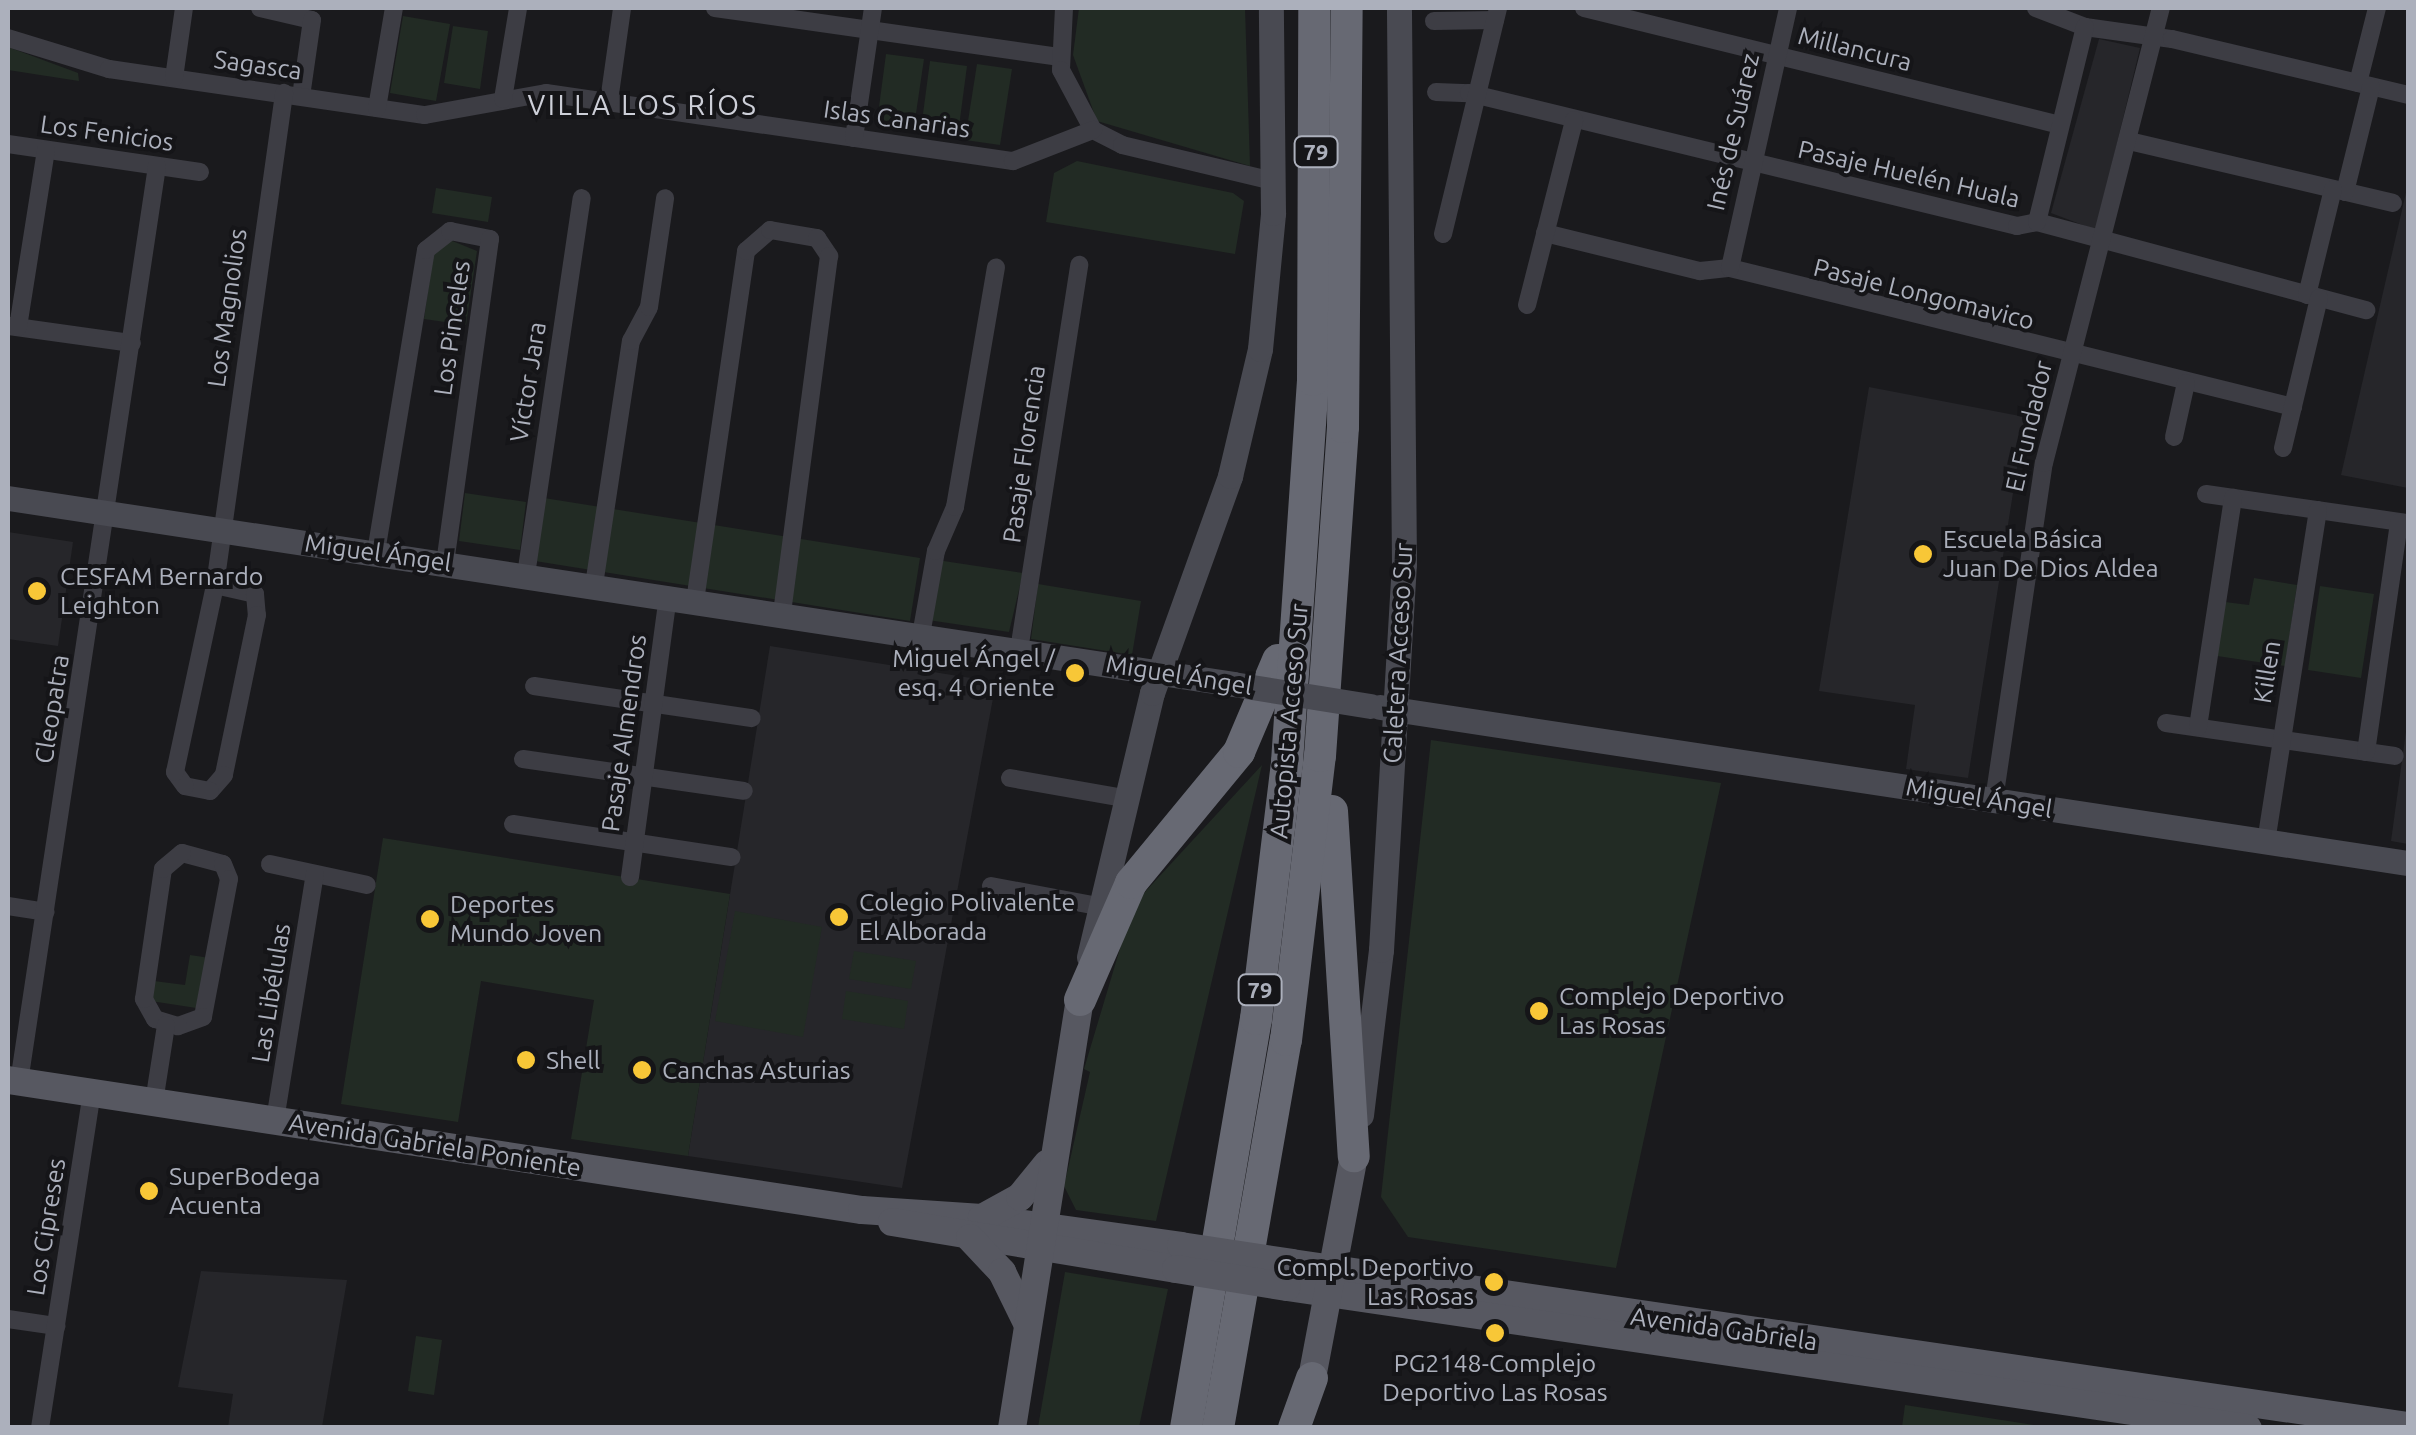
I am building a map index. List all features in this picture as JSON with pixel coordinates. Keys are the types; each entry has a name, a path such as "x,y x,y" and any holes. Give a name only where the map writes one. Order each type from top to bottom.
{"highway":[{"name":"Autopista Acceso Sur","path":"1186,1428 1270,920 1304,548 1315,296 1314,8"},
{"name":"Autopista Acceso Sur","path":"1218,1428 1286,1040 1328,667 1346,330 1347,8"},
{"path":"1080,1000 1131,883 1250,732 1280,653 1304,548"},
{"path":"1328,667 1354,1156"},
{"path":"1294,1428 1312,1378"}],"main road":[{"path":"1012,1428 1038,1236 1080,1000"},
{"name":"Avenida Gabriela Poniente","path":"13,1081 1038,1236"},
{"path":"1026,1321 976,1228 1020,1197 1053,1154"},
{"name":"Caletera Acceso Sur","path":"1312,1378 1354,1156"},
{"path":"1319,1346 1339,1321 1379,1289 1343,1214"},
{"name":"Avenida Gabriela","path":"1038,1236 2248,1428"},
{"name":"Avenida Gabriela","path":"1379,1289 2408,1426"}],"street":[{"path":"174,78 184,8"},
{"name":"Los Magnolios","path":"216,585 255,594 257,615 224,775 210,792 185,786 175,772 216,585 293,95 312,20 260,8"},
{"path":"377,108 394,8"},
{"path":"504,99 518,8"},
{"path":"609,101 622,8"},
{"path":"715,8 1060,57"},
{"path":"854,138 873,8"},
{"path":"1064,8 1060,57 1069,94 1094,130 1122,145 1273,181"},
{"path":"1080,1000 1098,906 1158,672 1242,434 1266,307 1273,181 1271,8"},
{"name":"Caletera Acceso Sur","path":"1354,1156 1378,995 1397,710 1405,478 1399,8"},
{"name":"Millancura","path":"1584,8 2056,124"},
{"name":"Inés de Suárez","path":"1730,268 1788,8"},
{"path":"2036,8 2085,27 2408,96"},
{"name":"El Fundador","path":"1985,799 1998,744 2039,490 2161,8"},
{"path":"2284,448 2313,297 2364,85 2377,8"},
{"path":"1434,22 1496,14 1443,234"},
{"path":"2037,222 2056,124 2085,27"},
{"name":"Sagasca","path":"8,38 89,65 377,108 452,115 504,99"},
{"name":"Islas Canarias","path":"504,99 538,92 1023,161 1094,130"},
{"name":"Pasaje Huelén Huala","path":"1436,92 1476,96 2018,226 2037,222 2104,244 2366,310"},
{"path":"1528,305 1574,120"},
{"path":"2129,141 2394,203"},
{"name":"Los Fenicios","path":"8,144 200,172"},
{"path":"46,150 13,326 132,344"},
{"name":"Cleopatra","path":"13,1081 46,912 158,166"},
{"name":"Víctor Jara","path":"526,575 582,198"},
{"path":"594,585 631,341 649,307 666,198"},
{"path":"695,600 746,251 755,236 770,230 817,238 830,256 782,614"},
{"name":"Los Pinceles","path":"376,552 426,250 450,231 490,239 446,563"},
{"name":"Pasaje Longomavico","path":"1546,233 1700,271 1730,268 2071,356 2293,408"},
{"name":"Pasaje Florencia","path":"1019,650 1079,265"},
{"path":"921,635 936,551 955,506 996,267"},
{"path":"2174,437 2186,382"},
{"path":"2206,494 2404,523 2366,752"},
{"name":"Miguel Ángel","path":"8,498 2408,863"},
{"path":"2198,728 2233,498"},
{"name":"Killen","path":"2266,842 2318,510"},
{"name":"Pasaje Almendros","path":"630,877 668,596"},
{"path":"534,686 752,718"},
{"path":"2166,722 2394,756"},
{"path":"523,759 744,791"},
{"path":"1010,778 1124,798"},
{"path":"513,824 732,857"},
{"path":"182,853 223,864 229,880 203,1018 166,1024 148,1010 145,984 163,869 182,853"},
{"path":"270,864 368,884"},
{"name":"Las Libélulas","path":"275,1120 315,874"},
{"path":"991,886 1098,906"},
{"path":"8,906 46,912"},
{"path":"154,1102 166,1024"},
{"name":"Los Cipreses","path":"40,1428 92,1093"},
{"path":"8,1319 56,1326"},
{"path":"1302,1428 1312,1378"}],"shaded area":[{"path":"1079,8 1245,8 1250,166 1097,121 1073,55"},
{"path":"403,16 450,24 436,101 390,93"},
{"path":"453,26 488,31 480,89 444,83"},
{"path":"2099,39 2140,48 2096,230 2051,213"},
{"path":"8,47 78,73 79,81 8,70"},
{"path":"886,54 924,59 914,127 877,122"},
{"path":"930,61 967,66 958,134 921,129"},
{"path":"977,64 1012,69 1000,145 965,140"},
{"path":"1077,161 1233,193 1244,201 1235,254 1046,222 1054,173"},
{"path":"2408,184 2408,488 2341,475"},
{"path":"436,188 492,197 488,222 432,213"},
{"path":"445,238 477,251 466,325 424,319 435,242"},
{"name":"Escuela Básica Juan De Dios Aldea","path":"1869,387 2025,417 1968,778 1906,769 1915,705 1819,691"},
{"path":"465,493 526,502 520,550 459,541"},
{"path":"544,498 920,558 910,621 535,561"},
{"name":"CESFAM Bernardo Leighton","path":"8,532 73,542 58,646 8,639"},
{"path":"937,560 1023,573 1009,632 928,620"},
{"path":"2254,578 2297,585 2285,666 2217,656 2225,602 2249,605"},
{"path":"1038,584 1141,601 1132,655 1031,639"},
{"path":"2320,586 2374,594 2361,678 2308,670"},
{"name":"Colegio Polivalente El Alborada","path":"770,646 996,682 902,1188 688,1156"},
{"path":"2408,717 2408,844 2391,841"},
{"name":"Complejo Deportivo Las Rosas","path":"1431,740 1721,783 1616,1268 1408,1237 1381,1197"},
{"path":"1262,765 1156,1221 1076,1210 1064,1186 1090,1072 1084,1069 1133,905"},
{"path":"383,838 730,894 688,1156 571,1139 594,1000 481,981 458,1122 341,1104"},
{"path":"735,911 822,927 803,1037 715,1021"},
{"path":"854,951 916,961 911,989 849,979"},
{"path":"190,955 210,958 203,1009 151,1001 154,981 185,985"},
{"path":"846,991 908,1001 904,1029 842,1019"},
{"path":"201,1271 347,1280 322,1427 228,1427 233,1394 178,1387"},
{"path":"1065,1272 1168,1289 1139,1427 1038,1427"},
{"path":"416,1336 442,1340 434,1395 408,1391"},
{"path":"1905,1405 2047,1427 1902,1427"}],"place":[{"name":"Escuela Básica Juan De Dios Aldea","path":"1923,554"},
{"name":"CESFAM Bernardo Leighton","path":"37,591"},
{"name":"Miguel Ángel / esq. 4 Oriente","path":"1075,673"},
{"name":"Colegio Polivalente El Alborada","path":"839,917"},
{"name":"Deportes Mundo Joven","path":"430,919"},
{"name":"Complejo Deportivo Las Rosas","path":"1539,1011"},
{"name":"Shell","path":"526,1060"},
{"name":"Canchas Asturias","path":"642,1070"},
{"name":"SuperBodega Acuenta","path":"149,1191"},
{"name":"Compl. Deportivo Las Rosas","path":"1494,1282"},
{"name":"PG2148-Complejo Deportivo Las Rosas","path":"1495,1333"}],"district":[{"name":"VILLA LOS RÍOS","path":"643,105"}]}
